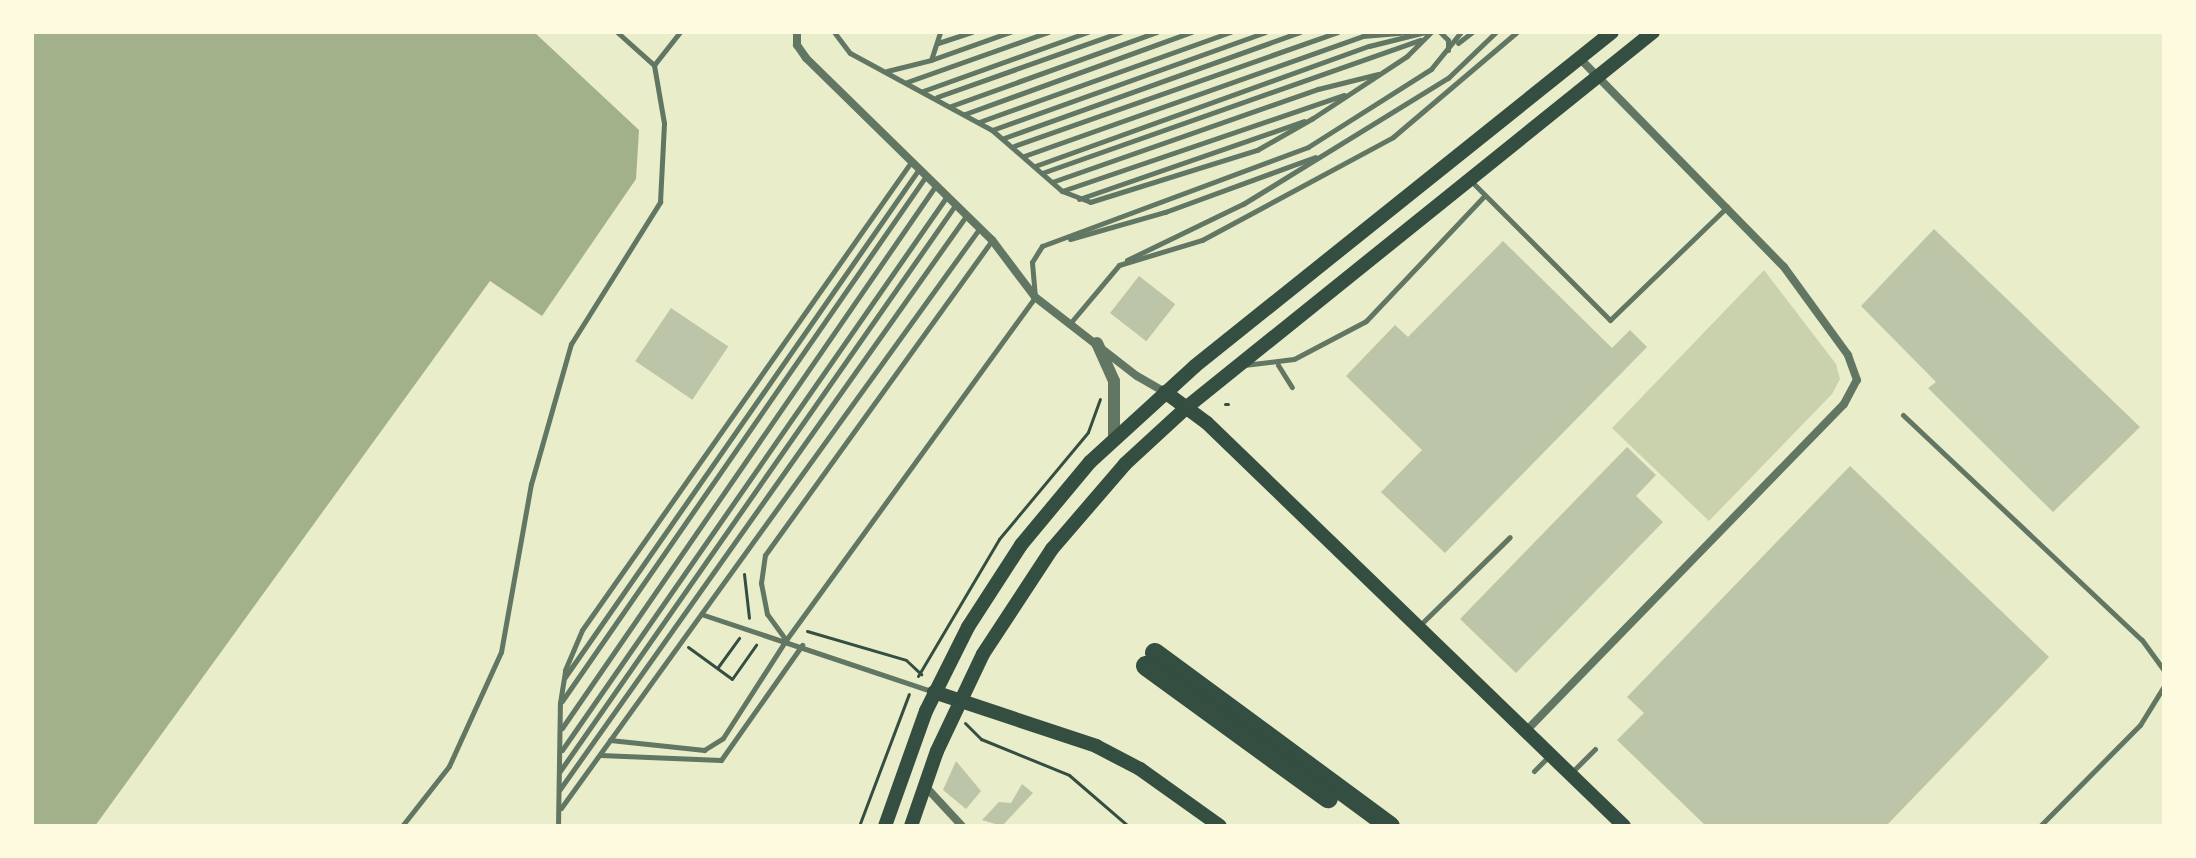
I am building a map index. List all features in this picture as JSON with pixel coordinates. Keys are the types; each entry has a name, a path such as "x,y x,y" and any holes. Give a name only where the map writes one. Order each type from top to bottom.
{"highway":[{"path":"1367,826 1151,660 1390,826"}],"main road":[{"path":"885,826 934,692 1021,545 1114,438 1165,392 1612,32"},
{"path":"911,826 925,779 960,699 1052,549 1125,464 1187,407 1653,32"},
{"path":"1165,392 1187,407 1624,826"},
{"path":"934,692 1111,753 1220,826"}],"street":[{"path":"797,32 797,45 992,240 1035,297 1058,318 1072,321 1165,392"},
{"path":"1526,731 1853,392 1857,380 1848,355 1784,267 1579,58"},
{"path":"1097,343 1114,381 1114,438"},
{"path":"925,779 927,793 962,826"}],"lane":[{"path":"402,826 449,766 501,652 531,484 571,344 660,202 664,123 654,65 617,32"},
{"path":"654,65 680,32"},
{"path":"834,32 850,53 992,130 1062,191 1079,199 1115,197 1257,150 1383,73 1428,32"},
{"path":"931,60 940,32"},
{"path":"937,43 971,32"},
{"path":"887,71 931,60 1010,32"},
{"path":"907,82 1048,32"},
{"path":"923,91 1088,32"},
{"path":"935,98 1121,32"},
{"path":"951,106 1157,32"},
{"path":"965,114 1192,32"},
{"path":"979,122 1230,32"},
{"path":"992,130 1265,32"},
{"path":"1004,138 1300,32"},
{"path":"1014,146 1337,32"},
{"path":"1024,156 1363,36 1410,32"},
{"path":"1035,166 1369,46 1428,32"},
{"path":"1440,32 1448,40 1447,51"},
{"path":"610,740 704,750 714,746 786,640 1035,297 1032,262 1042,246 1308,147 1431,69 1461,32"},
{"path":"1447,51 1472,32"},
{"path":"1072,321 1119,265 1243,204 1338,146 1448,78 1496,32"},
{"path":"1119,265 1202,240 1393,137 1517,32"},
{"path":"1042,173 1420,40"},
{"path":"1052,182 1318,89 1383,73"},
{"path":"1062,191 1353,92"},
{"path":"1079,199 1313,118"},
{"path":"1042,246 1165,212 1285,171 1338,146"},
{"path":"558,826 560,703 564,678 582,630 911,162"},
{"path":"564,678 919,169"},
{"path":"560,703 926,176"},
{"path":"1470,180 1610,320 1727,207"},
{"path":"560,730 936,185"},
{"path":"1239,365 1278,365 1366,321 1485,195"},
{"path":"560,753 947,196"},
{"path":"559,772 956,204"},
{"path":"559,790 967,215"},
{"path":"560,809 980,228"},
{"path":"786,640 767,614 761,583 765,555 992,240"},
{"path":"1278,365 1292,387"},
{"path":"1903,415 2142,640 2164,670"},
{"path":"1418,627 1510,537"},
{"path":"701,614 802,645 934,692"},
{"path":"599,755 721,760 802,645"},
{"path":"2040,826 2140,725 2164,686"},
{"path":"1570,774 1595,749"},
{"path":"1534,771 1550,755"}],"path":[{"path":"919,674 999,539 1088,432 1097,400 1108,399"},
{"path":"744,574 749,618"},
{"path":"807,631 906,660 925,677"},
{"path":"717,669 739,638"},
{"path":"688,647 732,679 756,645"},
{"path":"859,826 904,708"},
{"path":"965,723 981,739 1069,775 1128,826"}],"shaded area":[{"path":"32,32 534,32 639,130 636,179 542,316 490,281 95,826 32,826"},
{"path":"1764,270 1836,364 1840,379 1832,394 1709,521 1612,428"}],"building":[{"path":"1934,229 2140,427 2053,512 1928,388 1936,382 1861,306"},
{"path":"1503,241 1612,348 1630,330 1647,347 1445,553 1381,492 1422,450 1346,376 1395,325 1408,337"},
{"path":"1139,276 1175,304 1146,341 1110,313"},
{"path":"671,308 728,347 692,400 635,361"},
{"path":"1627,447 1656,475 1636,496 1663,522 1516,673 1460,619"},
{"path":"1850,466 2049,657 1886,826 1706,826 1617,740 1644,713 1627,697"},
{"path":"956,761 981,791 966,809 943,790"},
{"path":"1022,784 1033,793 1002,826 982,820 999,802 1011,803"}]}
